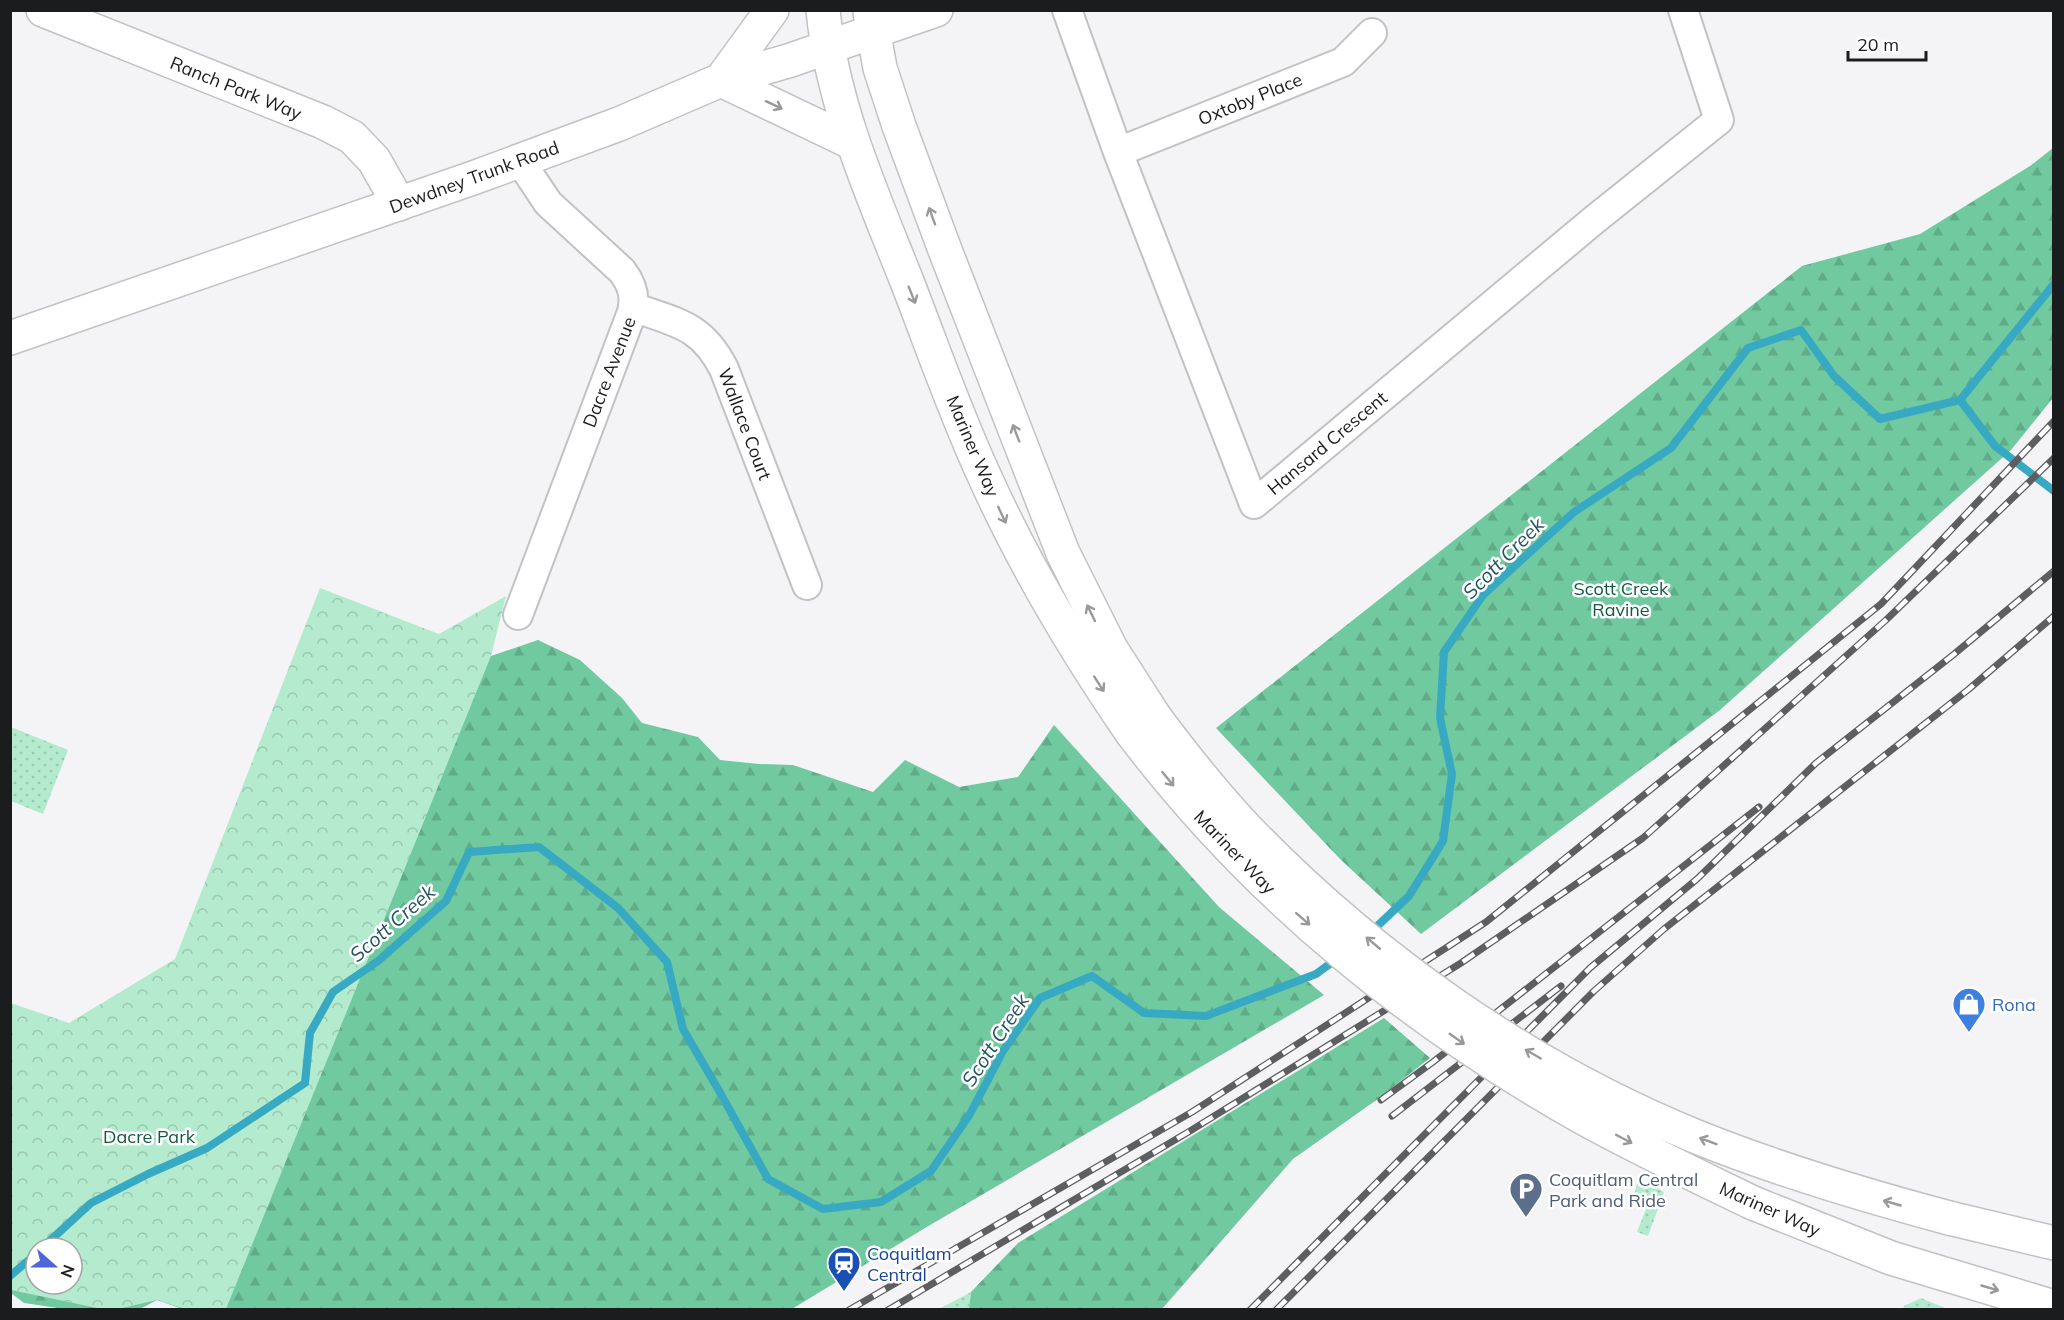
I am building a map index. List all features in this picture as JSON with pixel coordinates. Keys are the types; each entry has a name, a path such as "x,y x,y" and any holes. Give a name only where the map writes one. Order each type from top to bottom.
{"main road":[{"name":"Ranch Park Way","path":"43,10 323,122 352,137 374,160 399,204"},
{"path":"771,10 721,80 853,143"},
{"name":"Mariner Way","path":"822,10 826,48 834,84 853,143 986,481 1015,541 1067,635 1143,724 1191,765 1246,827 1294,874 1390,957 1513,1042 1570,1076 1632,1108 1696,1136 1794,1173 1949,1218 2054,1243"},
{"name":"Dewdney Trunk Road","path":"10,338 520,161 619,124 721,80 826,48 872,21 936,10"},
{"name":"Mariner Way","path":"872,21 880,68 898,126 1063,553 1106,640 1143,724 1179,793 1219,838 1298,916 1407,1004 1521,1081 1581,1116 1655,1156 1783,1216 1859,1246 1936,1272 2054,1307"}],"street":[{"name":"Hansard Crescent","path":"1067,10 1118,152 1254,504 1585,227 1719,120 1683,10"},
{"name":"Oxtoby Place","path":"1118,152 1343,62 1372,33"},
{"name":"Dacre Avenue","path":"518,615 633,307 634,297 629,279 548,203 520,161"},
{"name":"Wallace Court","path":"633,307 693,330 716,352 807,585"}],"green space":[{"name":"Scott Creek Ravine","path":"2053,148 2053,398 2011,450 1720,710 1421,934 1340,859 1216,728 1802,266 1920,234 2030,166"},
{"name":"Dacre Park","path":"320,588 439,634 506,596 491,656 226,1309 185,1309 157,1300 118,1309 102,1309 40,1296 84,1296 84,1236 24,1236 24,1293 11,1290 11,1003 69,1023 175,959"},
{"path":"538,640 580,660 622,698 642,723 698,737 720,760 793,765 873,792 905,760 959,787 1018,777 1054,725 1219,907 1324,995 925,1228 792,1309 185,1310 157,1300 140,1309 71,1310 24,1303 11,1293 11,1200 453,657 491,656"},
{"path":"11,727 68,750 43,814 11,801"},
{"path":"1384,1018 1430,1058 1375,1101 1293,1159 1162,1309 969,1309 971,1292 1018,1243"},
{"path":"1638,1179 1664,1192 1648,1236 1637,1232 1648,1204 1634,1197"},
{"path":"971,1292 969,1309 939,1309"},
{"path":"1921,1298 1946,1309 1903,1309 1904,1306"}],"waterway":[{"path":"1960,400 2054,284"},
{"name":"Scott Creek","path":"1371,932 1409,896 1443,841 1452,774 1440,718 1444,652 1483,595 1574,512 1671,448 1748,348 1801,330 1834,376 1880,419 1960,400"},
{"name":"Scott Creek","path":"1960,400 1995,446 2054,491"},
{"name":"Scott Creek","path":"55,1236 91,1203 207,1148 305,1083 310,1033 333,992 378,961 446,901 469,852 539,847 618,908 667,962 683,1029 768,1179 823,1209 881,1202 931,1171 970,1114 1003,1051 1040,998 1092,976 1144,1013 1206,1016 1316,974 1338,958"},
{"name":"Scott Creek","path":"10,1276 24,1264"}],"railway":[{"path":"849,1310 1192,1112 1486,922 1881,604 2054,421"},
{"path":"888,1310 1190,1131 1461,963 1643,838 1886,620 2054,458"},
{"path":"1250,1310 1590,968 1697,879 1816,763 1953,655 2054,571"},
{"path":"1276,1310 1594,991 1664,929 1969,689 2054,616"},
{"path":"1381,1100 1433,1062 1759,807"},
{"path":"1392,1116 1561,986"}],"place":[{"name":"Rona","path":"1969,1033"},
{"name":"Coquitlam Central Park and Ride","path":"1526,1218"},
{"name":"Coquitlam Central","path":"844,1292"}]}
